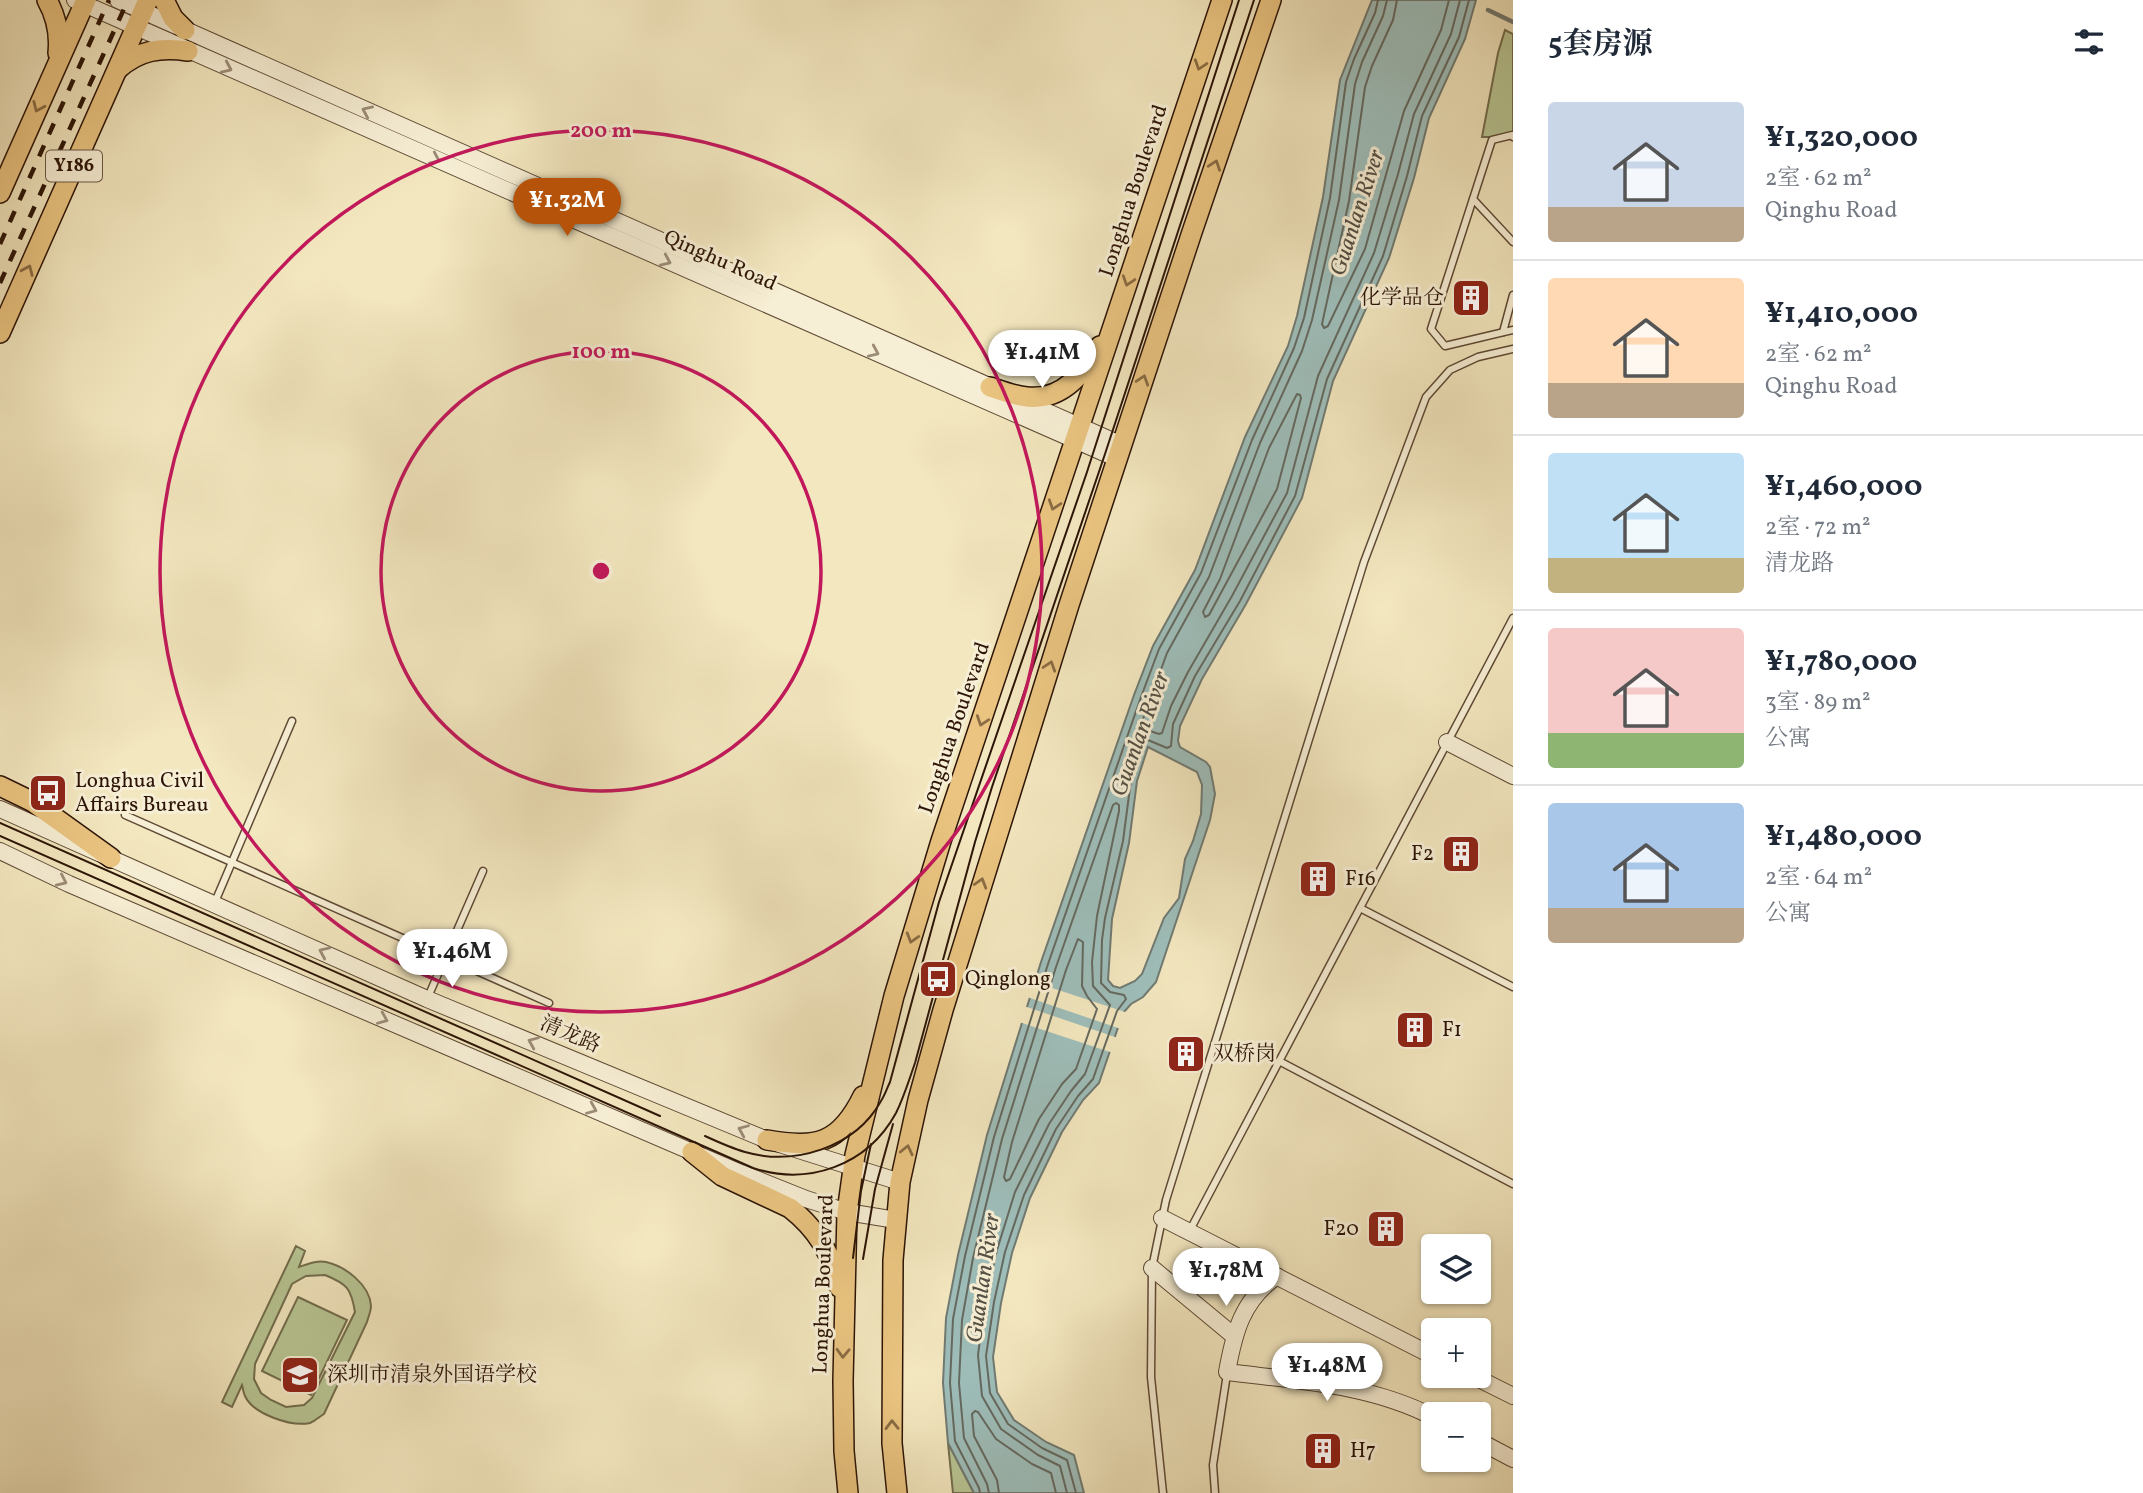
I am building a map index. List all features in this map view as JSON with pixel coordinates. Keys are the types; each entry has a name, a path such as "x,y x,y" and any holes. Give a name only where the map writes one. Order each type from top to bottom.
{"main road":[{"path":"47,0 59,32 56,66"},
{"path":"164,0 173,18 185,30"},
{"name":"Longhua Boulevard","path":"848,1493 844,1451 843,1381 847,1212 852,1168 894,996 941,841 1222,0"},
{"path":"897,1493 892,1457 891,1384 896,1220 900,1182 918,1100 943,1010 1056,645 1271,0"},
{"name":"Y186","path":"0,193 56,66 81,1"},
{"name":"Y186","path":"0,333 142,13"},
{"path":"117,70 127,61 155,49 188,51"},
{"path":"990,387 1019,396 1038,398 1064,389 1084,369 1112,328"},
{"path":"0,786 33,802 111,858"},
{"path":"767,1140 805,1144 832,1136 859,1105 876,1070"},
{"path":"692,1152 722,1176 790,1208 809,1224 831,1258 845,1313"}],"street":[{"name":"Qinghu Road","path":"118,0 142,13 990,387 1077,434"},
{"name":"Qinghu Road","path":"81,1 142,13 188,51 1120,452"},
{"path":"1447,742 1513,776"},
{"name":"清龙路","path":"0,809 427,999 767,1140 900,1182"},
{"path":"0,851 69,884 806,1199 847,1212 896,1220"},
{"path":"1163,1218 1421,1350"},
{"path":"1152,1268 1234,1336"},
{"path":"1277,1276 1264,1285 1246,1308 1234,1336 1227,1372 1344,1386 1407,1404 1421,1411"},
{"path":"1491,1385 1513,1396"},
{"path":"1491,1447 1513,1459"}],"lane":[{"path":"1513,137 1511,135 1492,140 1430,329 1446,345 1513,330"},
{"path":"1473,200 1513,242"},
{"path":"1503,332 1513,295"},
{"path":"1163,1493 1151,1377 1152,1268 1170,1186 1364,562 1426,397 1450,370 1478,358 1513,349"},
{"path":"1189,1232 1513,618"},
{"path":"214,904 292,721"},
{"path":"125,815 549,1003"},
{"path":"427,999 483,871"},
{"path":"1360,908 1513,987"},
{"path":"1279,1061 1513,1184"},
{"path":"1215,1493 1213,1465 1227,1372"}],"green space":[{"path":"1505,30 1513,34 1513,132 1482,137 1498,53"},
{"path":"296,1246 305,1251 299,1267 326,1262 348,1272 361,1284 370,1298 370,1312 324,1414 310,1423 302,1424 273,1418 249,1402 242,1385 232,1407 222,1402","holes":["325,1275 347,1288 355,1312 312,1398 304,1405 286,1407 261,1393 254,1379 255,1364 292,1284 306,1276"]},
{"path":"298,1297 347,1320 311,1395 262,1371"},
{"path":"948,1443 974,1493 953,1493"}],"water":[{"name":"Guanlan River","path":"1372,0 1476,0 1465,39 1429,118 1389,258 1333,381 1302,498 1246,604 1202,679 1180,726 1180,747 1210,767 1215,794 1210,820 1156,982 1123,1013 1099,1083 1083,1100 1062,1132 1030,1198 1012,1253 993,1357 997,1392 1014,1420 1046,1442 1074,1455 1084,1493 974,1493 948,1443 943,1383 946,1318 987,1135 1041,962 1134,695 1153,646 1195,570 1245,437 1288,346 1323,197 1340,80","holes":["1148,747 1197,772 1202,785 1201,814 1185,859 1179,898 1164,918 1142,974 1135,981 1120,988 1113,986 1108,980 1112,919 1129,843 1137,781"]}],"pier":[{"path":"1031,981 1128,1013 1121,1029 1027,997"},
{"path":"1024,1006 1118,1038 1113,1053 1019,1022"}],"waterway":[{"path":"1488,10 1513,22"}],"tram line":[{"path":"705,1136 725,1145 764,1156 803,1154 822,1149 856,1131 870,1117 885,1094 939,902 1087,472 1239,0"},
{"path":"0,836 753,1168 774,1173 815,1172 853,1158 884,1131 902,1101 992,787 1254,0"},
{"path":"0,823 660,1116"},
{"path":"863,1259 875,1189 893,1124"},
{"path":"853,1258 861,1191 871,1144"}],"railway":[{"path":"0,244 109,0"},
{"path":"0,283 128,0"}],"place":[{"name":"化学品仓","path":"1471,298"},
{"name":"Longhua Civil Affairs Bureau","path":"48,793"},
{"name":"F2","path":"1461,854"},
{"name":"F16","path":"1318,879"},
{"name":"Qinglong","path":"938,979"},
{"name":"F1","path":"1415,1030"},
{"name":"双桥岗","path":"1186,1054"},
{"name":"F20","path":"1386,1229"},
{"name":"深圳市清泉外国语学校","path":"300,1375"},
{"name":"H7","path":"1323,1451"}]}
